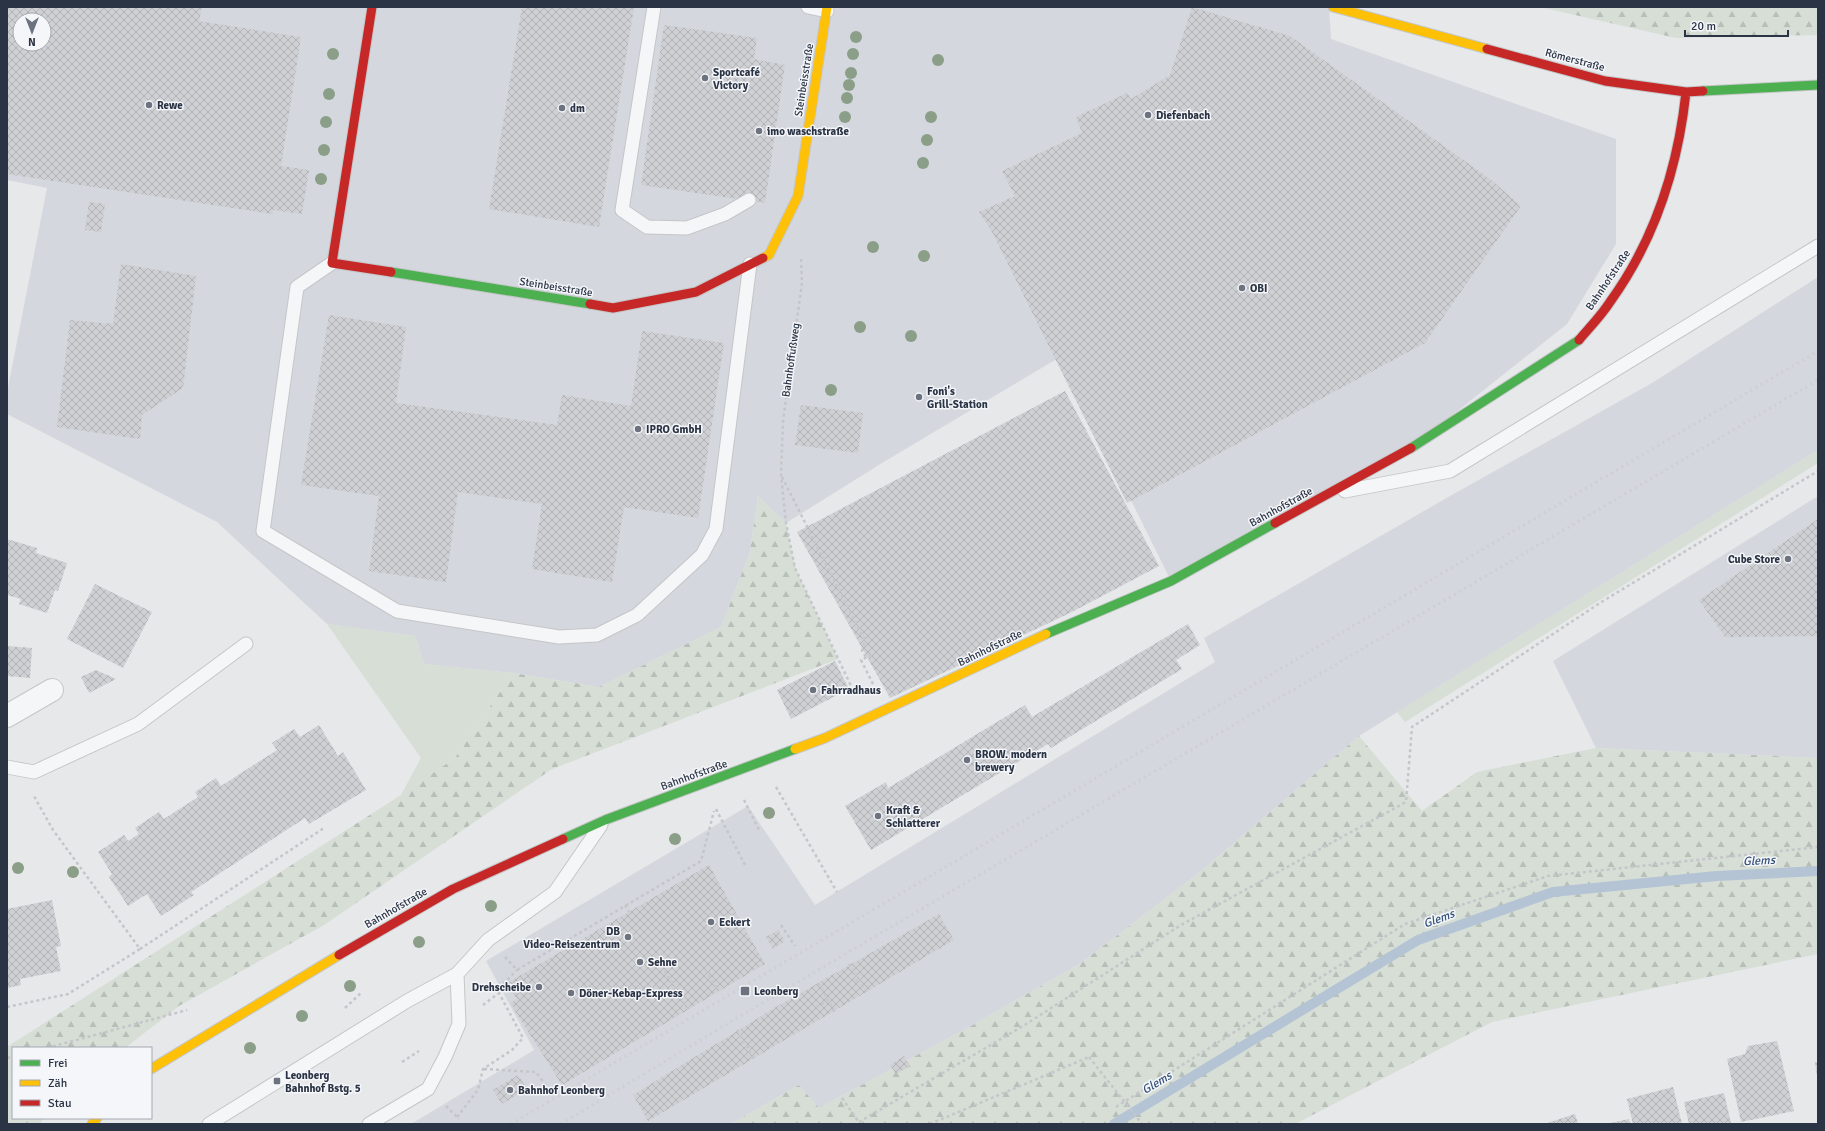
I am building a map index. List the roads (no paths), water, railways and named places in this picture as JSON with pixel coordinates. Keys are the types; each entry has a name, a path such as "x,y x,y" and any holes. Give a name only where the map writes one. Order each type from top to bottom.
{"street":[{"path":"332,263 372,7"},
{"name":"Römerstraße","path":"1333,7 1605,81 1686,92 1818,85"},
{"name":"Steinbeisstraße","path":"332,263 613,308 696,292 769,255 798,196 827,9"},
{"name":"Bahnhofstraße","path":"152,1068 294,981 453,889 605,820 733,773 868,720 1072,617 1171,581 1411,448 1579,340 1610,303 1640,254 1662,202 1673,167 1682,130 1686,92"},
{"path":"7,716 52,690"}],"lane":[{"path":"654,7 622,210 647,227 687,228 725,214 749,200"},
{"path":"808,7 827,9"},
{"path":"1329,494 1450,471 1818,246"},
{"path":"332,263 297,287 262,531 397,611 559,637 597,635 637,615 702,555 716,529 750,264"},
{"path":"7,767 34,772 138,724 246,644"},
{"path":"209,1124 407,1001 457,974 488,940 555,892 605,820"},
{"path":"369,1124 428,1089 445,1057 459,1024 457,974"}],"waterway":[{"name":"Glems","path":"1114,1124 1418,940 1553,892 1717,876 1818,871"}],"railway":[{"path":"511,1124 1818,351"},
{"path":"561,1124 742,1015 1818,380"}],"place":[{"name":"Sportcafé Victory","path":"705,78"},
{"name":"Rewe","path":"149,105"},
{"name":"dm","path":"562,108"},
{"name":"Diefenbach","path":"1148,115"},
{"name":"imo waschstraße","path":"759,131"},
{"name":"OBI","path":"1242,288"},
{"name":"Foni's Grill-Station","path":"919,397"},
{"name":"IPRO GmbH","path":"638,429"},
{"name":"Cube Store","path":"1788,559"},
{"name":"Fahrradhaus","path":"813,690"},
{"name":"BROW. modern brewery","path":"967,760"},
{"name":"Kraft & Schlatterer","path":"878,816"},
{"name":"Eckert","path":"711,922"},
{"name":"DB Video-Reisezentrum","path":"628,937"},
{"name":"Sehne","path":"640,962"},
{"name":"Drehscheibe","path":"539,987"},
{"name":"Leonberg","path":"745,991"},
{"name":"Döner-Kebap-Express","path":"571,993"},
{"name":"Leonberg Bahnhof Bstg. 5","path":"277,1081"},
{"name":"Bahnhof Leonberg","path":"510,1090"}]}
